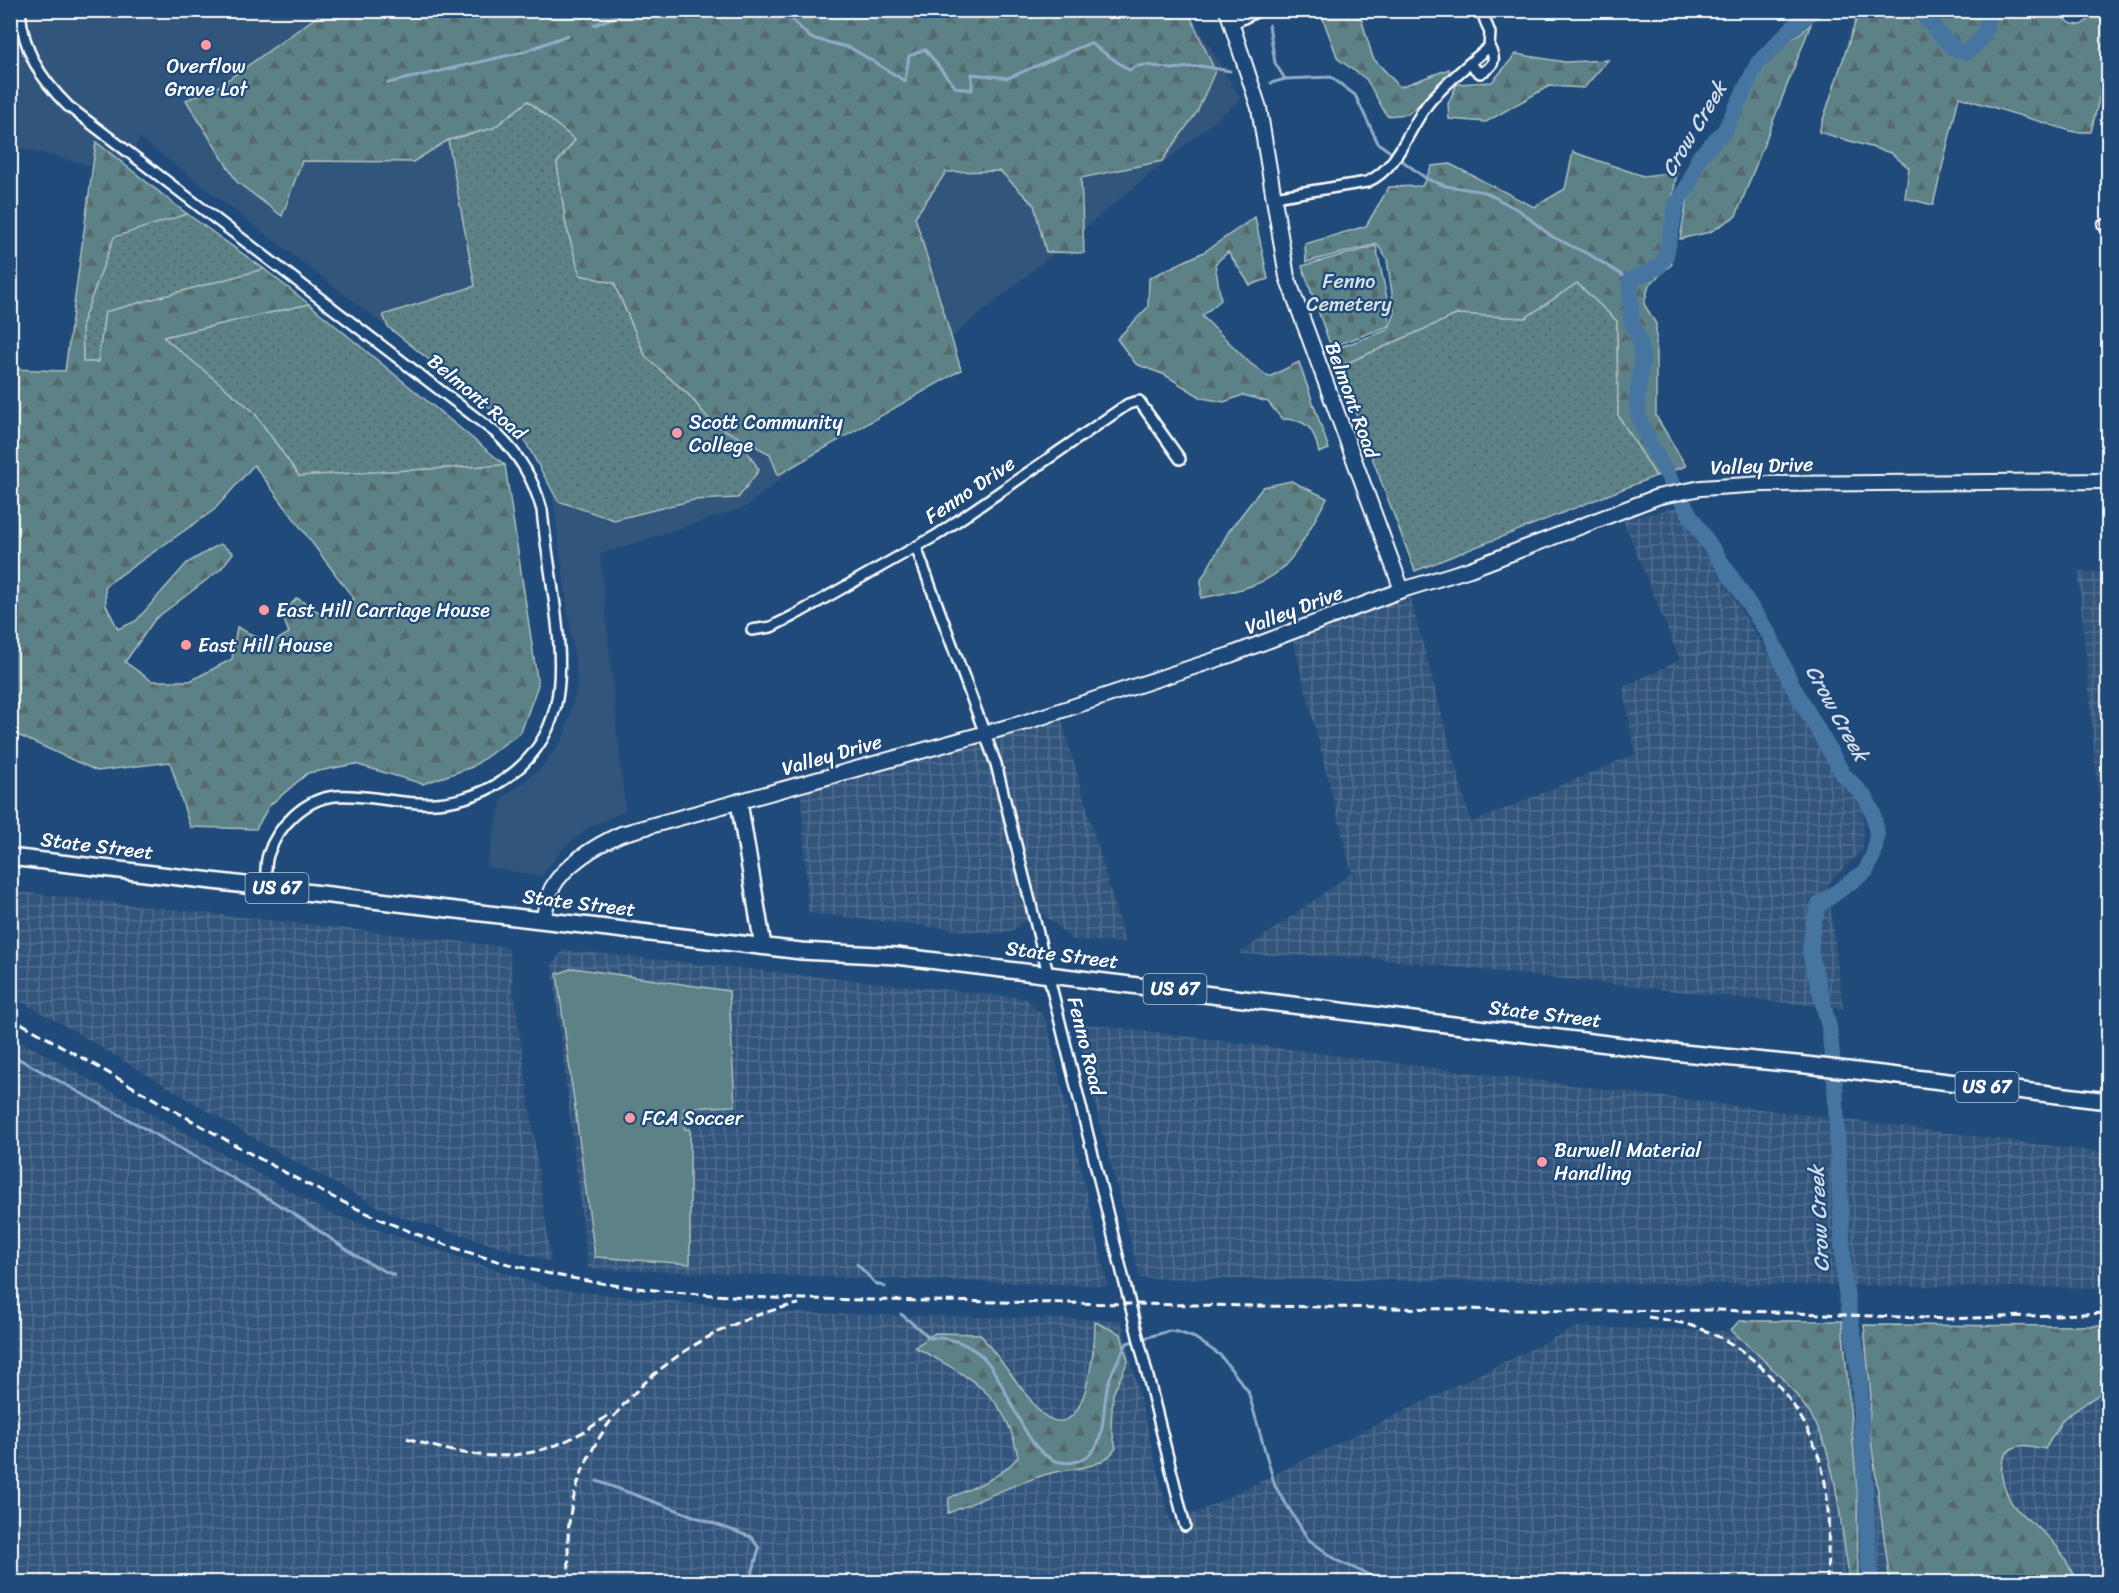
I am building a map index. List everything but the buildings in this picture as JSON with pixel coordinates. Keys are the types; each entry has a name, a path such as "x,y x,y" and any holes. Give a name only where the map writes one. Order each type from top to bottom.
{"main road":[{"path":"738,802 763,946"},
{"name":"State Street","path":"10,857 763,946 896,956 1672,1052 1806,1065 2109,1101"}],"street":[{"name":"Belmont Road","path":"20,10 24,38 32,61 48,86 68,106 496,433 526,466 536,488 542,510 560,662 555,709 549,728 531,757 511,776 467,799 418,804 357,796 334,796 312,803 292,817 276,835 267,857 266,886"},
{"name":"Belmont Road","path":"1227,10 1259,108 1283,261 1293,298 1402,590"},
{"path":"1232,24 1260,10"},
{"path":"1469,64 1480,73 1488,70 1494,62 1494,54 1489,46 1490,33 1481,10"},
{"path":"1274,197 1367,182 1381,175 1396,158 1427,106 1489,46"},
{"name":"Fenno Drive","path":"752,630 771,627 793,616 916,547 1128,404 1139,401 1180,459"},
{"name":"Valley Drive","path":"543,920 552,887 588,851 621,834 1026,722 1230,655 1402,590 1470,569 1657,497 1701,488 1763,484 2109,481"},
{"name":"Fenno Road","path":"916,547 996,764 1050,974 1185,1526"}],"shaded area":[{"name":"Scott Community College","path":"10,11 1188,11 1241,99 746,507 600,554 625,811 589,827 563,849 541,876 486,867 502,799 540,769 563,739 578,684 551,485 532,449 503,416 140,138 118,173 11,145"},
{"path":"1678,507 1864,811 1863,849 1828,884 1843,1009 1369,958 1239,954 1352,873 1292,637 1410,596 1471,823 1635,754 1623,687 1680,660 1623,520"},
{"path":"2078,571 2108,573 2108,902"},
{"path":"1061,717 1125,942 1072,940 1039,910 1013,930 996,934 808,913 801,792"},
{"path":"11,891 508,947 551,1262 392,1214 263,1144 11,996"},
{"path":"563,950 1025,998 1046,1019 1108,1286 588,1269 552,964"},
{"path":"1074,1022 2108,1153 2108,1288 1140,1278"},
{"path":"10,1035 329,1213 553,1289 789,1313 1121,1320 1171,1525 1576,1327 1887,1335 1994,1435 2108,1354 2108,1582 11,1582"}],"green space":[{"path":"325,11 1188,11 1215,71 1197,112 1162,161 1081,178 1084,253 1046,252 1034,205 1000,171 946,172 915,217 961,370 778,475 770,454 712,423 689,395 646,357 614,283 580,275 566,225 557,163 575,140 528,101 493,128 448,140 413,162 302,161 282,216 237,182 186,100 219,86"},
{"path":"1320,11 1359,11 1373,58 1400,87 1449,69 1449,78 1408,114 1387,116 1366,79 1338,59"},
{"path":"1859,11 2052,11 2072,24 2081,25 2088,20 2091,11 2108,11 2108,62 2091,132 2074,132 1959,97 1933,205 1905,198 1909,168 1891,153 1819,132"},
{"path":"1811,24 1736,216 1710,232 1680,239 1686,205 1706,158 1735,125 1769,58"},
{"path":"1516,54 1565,62 1608,60 1584,88 1549,86 1486,122 1449,119 1448,104 1457,84 1492,82"},
{"path":"528,101 575,140 557,163 566,225 580,274 614,283 646,357 689,395 712,423 738,436 759,470 738,498 694,500 614,520 558,501 520,432 388,327 383,315 475,286 448,140 493,128"},
{"path":"96,142 187,214 114,237 82,323 83,362 98,362 105,312 264,269 309,304 163,337 253,411 299,476 505,465 538,685 521,732 472,767 423,784 355,764 308,773 269,806 256,829 190,827 170,762 97,771 11,732 11,369 65,371","holes":["254,465 354,599 326,617 297,598 282,614 289,633 270,644 237,627 232,659 190,681 152,681 125,662 155,619 221,569 233,553 220,544 187,563 136,621 118,629 106,605 105,586 214,510"]},
{"path":"1573,152 1643,176 1677,172 1664,244 1672,264 1649,285 1644,304 1656,324 1656,416 1686,466 1656,476 1618,415 1617,321 1577,283 1525,318 1458,314 1338,367 1332,350 1388,330 1395,314 1387,259 1377,244 1306,262 1305,244 1366,226 1389,187 1422,186 1432,166 1450,164 1534,207 1565,189"},
{"path":"186,213 264,269 105,312 98,362 83,362 82,323 114,236"},
{"path":"1255,217 1268,279 1250,285 1228,252 1215,264 1221,300 1202,316 1250,363 1269,377 1299,362 1329,449 1319,453 1312,432 1304,423 1282,419 1268,402 1243,395 1224,402 1202,398 1165,375 1136,364 1117,339 1148,307 1149,278 1204,252"},
{"name":"Fenno Cemetery","path":"1376,246 1388,303 1389,326 1331,347 1302,266"},
{"path":"1577,283 1617,321 1618,415 1656,476 1415,571 1338,367 1458,314 1525,318"},
{"path":"309,304 505,465 299,476 253,411 163,337"},
{"path":"1291,481 1327,498 1292,558 1268,579 1251,586 1201,598 1201,580 1229,531 1263,487"},
{"name":"FCA Soccer","path":"573,968 729,991 735,1106 684,1108 685,1129 690,1129 690,1264 595,1257 557,974"},
{"path":"1739,1321 1842,1321 1857,1489 1858,1582 1847,1582 1848,1569 1833,1476 1817,1426 1789,1386 1731,1330"},
{"path":"1095,1322 1121,1334 1128,1361 1113,1394 1111,1426 1116,1448 1109,1456 1093,1465 1032,1479 948,1513 949,1498 995,1477 1018,1457 1004,1416 982,1388 915,1347 935,1333 980,1334 1038,1410 1054,1420 1067,1419 1077,1409 1090,1373"},
{"path":"1864,1325 2108,1326 2108,1385 2106,1389 2063,1419 2045,1449 2033,1446 2013,1448 2003,1459 2002,1467 2003,1483 2013,1505 2054,1543 2077,1582 1890,1582 1869,1425 1871,1398"}],"waterway":[{"path":"594,25 633,10"},
{"path":"782,10 811,38 851,48 905,81 909,56 925,49 955,87 972,90 972,74 1008,78 1090,43 1129,70 1137,66 1148,65 1172,69 1201,66 1230,71"},
{"name":"Crow Creek","path":"1815,10 1798,22 1758,63 1725,130 1699,157 1689,184 1676,205 1666,256 1659,267 1630,280 1631,320 1640,343 1642,359 1637,400 1639,418 1648,440 1690,515 1770,636 1791,683 1843,774 1866,798 1873,813 1877,834 1874,853 1866,871 1819,905 1813,924 1810,952 1829,1027 1835,1083 1844,1279 1859,1370 1870,1582"},
{"name":"Crow Creek","path":"1918,10 1955,50 1966,52 1977,44 1984,34 1989,10"},
{"path":"1269,25 1275,63 1285,79"},
{"path":"388,83 523,52 568,35"},
{"path":"1271,83 1285,79 1331,77 1355,95 1378,143 1427,179 1446,186 1485,192 1520,211 1551,236 1590,255 1630,280"},
{"path":"10,1054 248,1187 364,1261 394,1275"},
{"path":"857,1264 875,1283 885,1287"},
{"path":"901,1314 930,1338 954,1341 977,1352 989,1364 1032,1440 1044,1455 1060,1462 1081,1460 1096,1446 1102,1429 1109,1379 1127,1343 1169,1331 1195,1338 1220,1355 1248,1391 1275,1486 1308,1539 1338,1561 1385,1582"},
{"path":"597,1481 751,1537 759,1548 750,1582"}],"railway":[{"path":"10,1017 272,1166 372,1216 477,1255 598,1283 721,1296 804,1299 1583,1311 1719,1310 1949,1319 2108,1313"},
{"path":"570,1582 568,1534 572,1505 584,1467 603,1432 627,1401 656,1373 689,1349 724,1329 761,1314 799,1304"},
{"path":"1648,1317 1692,1326 1727,1341 1764,1370 1795,1408 1816,1450 1826,1486 1827,1582"},
{"path":"407,1438 462,1453 488,1456 513,1455 538,1451 562,1443 611,1413"}],"place":[{"name":"Overflow Grave Lot","path":"206,45"},
{"name":"Scott Community College","path":"677,433"},
{"name":"East Hill Carriage House","path":"264,610"},
{"name":"East Hill House","path":"186,645"},
{"name":"FCA Soccer","path":"630,1118"},
{"name":"Burwell Material Handling","path":"1542,1162"}]}
